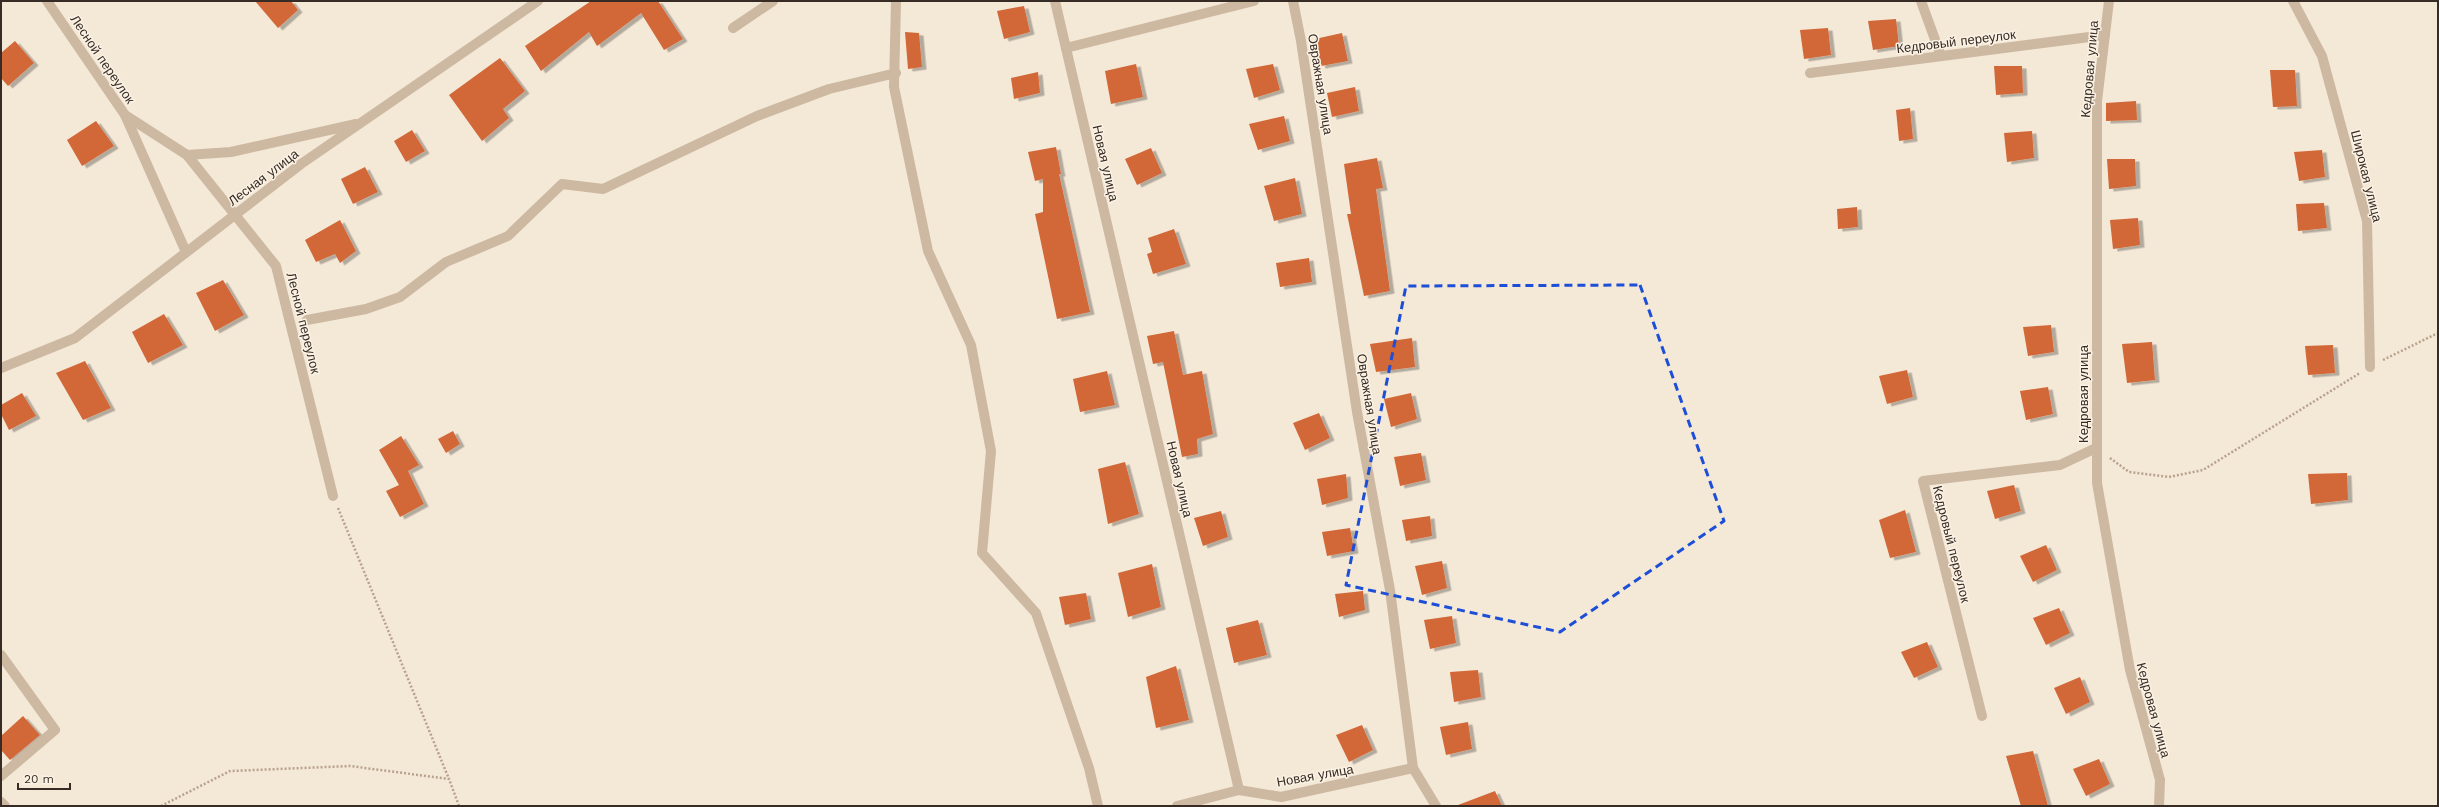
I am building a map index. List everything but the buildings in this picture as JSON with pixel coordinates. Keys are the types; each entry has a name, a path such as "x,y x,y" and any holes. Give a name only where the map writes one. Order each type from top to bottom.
{"street":[{"name":"Лесной переулок","path":"47,1 125,115 187,155 276,266 333,496"},
{"name":"Лесная улица","path":"1,368 75,338 301,164 538,1"},
{"path":"733,28 773,1"},
{"path":"896,1 896,73 894,87 928,251 971,345 992,451 982,553 1036,612 1089,768 1098,806"},
{"name":"Новая улица","path":"1055,1 1239,790 1281,797 1413,768"},
{"path":"1066,48 1254,1"},
{"name":"Овражная улица","path":"1293,1 1301,41 1357,412 1390,590 1413,768 1436,806"},
{"path":"1921,1 1941,56"},
{"name":"Кедровая улица","path":"2108,1 2097,101 2097,483 2130,670 2160,780 2159,806"},
{"name":"Широкая улица","path":"2293,1 2322,56 2367,221 2370,367"},
{"name":"Кедровый переулок","path":"1810,73 2105,35"},
{"path":"307,320 366,309 400,297 446,262 508,236 562,184 603,189 757,116 830,89 896,73"},
{"path":"125,115 186,252"},
{"path":"187,155 231,152 361,123"},
{"name":"Кедровый переулок","path":"1982,716 1923,481 2060,465 2096,448"},
{"path":"1,655 55,730 1,776"},
{"path":"1177,806 1239,790"},
{"path":"1,802 5,806"}],"path":[{"path":"2096,448 2129,472 2169,477 2203,470 2370,367 2438,333"},
{"path":"333,496 459,806"},
{"path":"161,806 230,771 350,766 449,779"}],"highlighted area":[{"path":"1640,285 1724,521 1560,632 1346,585 1406,286"}]}
